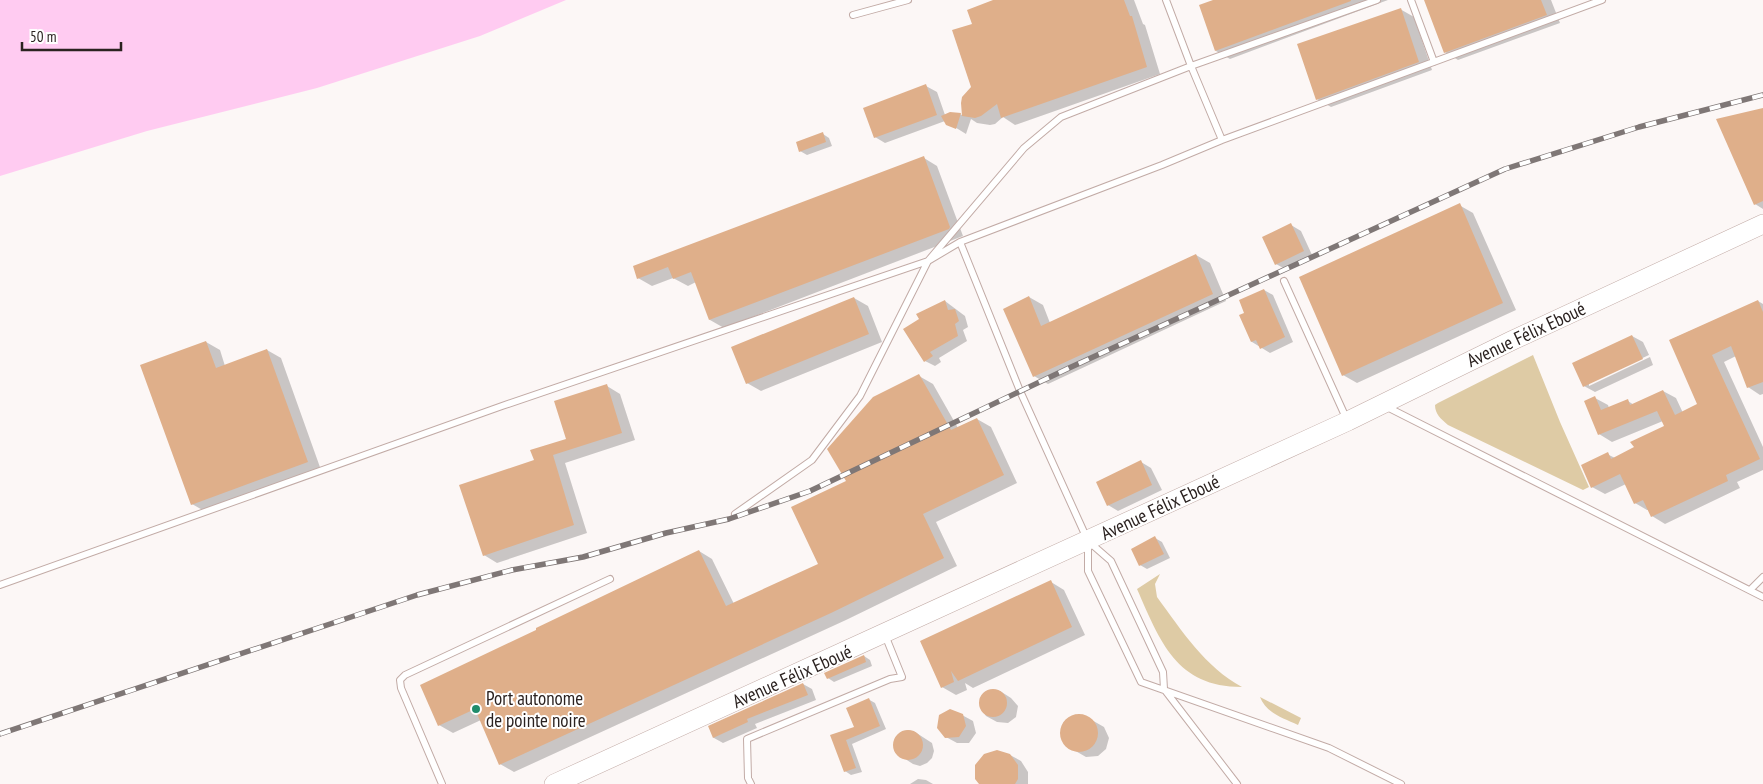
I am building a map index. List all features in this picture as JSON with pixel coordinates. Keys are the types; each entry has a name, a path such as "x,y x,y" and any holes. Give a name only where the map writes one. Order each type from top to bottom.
{"street":[{"name":"Avenue Félix Eboué","path":"554,784 1348,421 1510,341 1763,224"}],"lane":[{"path":"853,15 908,0"},
{"path":"1166,0 1222,140"},
{"path":"735,514 812,460 860,396 928,261 1024,148 1062,116 1191,66 1376,0"},
{"path":"1411,0 1434,62"},
{"path":"0,585 511,403 928,261 960,242 1162,165 1222,140 1602,0"},
{"path":"960,242 1020,391 1088,540 1111,561 1163,672 1164,689 1237,784"},
{"path":"1284,281 1348,421"},
{"path":"1381,404 1763,597"},
{"path":"1088,540 1088,571 1141,682 1329,748 1401,784"},
{"path":"1750,590 1763,576"},
{"path":"442,784 400,688 400,680 404,676 610,578"},
{"path":"751,784 748,778 747,739 890,680 902,677 884,634"}],"shaded area":[{"path":"0,0 566,0 480,36 317,88 147,131 0,176"},
{"path":"1533,355 1589,487 1583,490 1448,425 1437,414 1435,405 1438,403"},
{"path":"1160,574 1155,584 1157,597 1205,659 1242,687 1219,685 1201,679 1186,670 1173,658 1154,626 1137,589"},
{"path":"1260,697 1301,718 1298,725 1271,711"}],"building":[{"path":"993,0 1124,0 1130,16 1132,16 1147,67 1001,118 997,104 981,116 975,118 962,116 962,97 971,87 952,30 972,24 967,10"},
{"path":"1213,0 1351,1 1215,51 1199,5"},
{"path":"1424,0 1541,0 1547,15 1444,53"},
{"path":"1401,8 1419,62 1316,100 1297,44"},
{"path":"926,84 937,115 874,138 863,108"},
{"path":"1763,108 1763,201 1754,205 1716,119"},
{"path":"950,112 961,113 956,129 946,125 941,116"},
{"path":"823,132 826,142 799,152 796,142"},
{"path":"924,156 950,227 949,229 709,320 691,272 673,279 668,267 637,279 633,266"},
{"path":"1460,203 1503,303 1342,376 1299,277"},
{"path":"1291,223 1304,251 1275,265 1262,237"},
{"path":"1196,254 1213,294 1033,377 1003,309 1029,296 1041,326"},
{"path":"1264,289 1285,337 1260,349 1256,340 1251,342 1239,315 1244,313 1239,300"},
{"path":"854,297 869,334 746,384 731,347"},
{"path":"945,300 948,310 955,309 959,321 955,324 958,336 930,352 933,356 924,362 903,329 919,319 916,314"},
{"path":"1758,300 1763,312 1763,382 1747,388 1731,346 1712,355 1760,459 1726,475 1728,481 1651,517 1643,500 1634,504 1620,474 1591,488 1581,465 1608,452 1611,459 1634,447 1630,442 1664,426 1657,411 1598,435 1584,401 1595,396 1601,410 1628,399 1630,405 1663,390 1675,415 1697,404 1669,340"},
{"path":"1632,335 1643,359 1583,387 1572,363"},
{"path":"206,341 216,368 267,349 308,462 191,505 140,365"},
{"path":"919,374 951,430 977,418 1004,475 923,514 944,558 831,613 499,765 475,709 438,726 420,685 699,550 726,606 818,564 791,507 846,481 827,449 873,397"},
{"path":"607,384 622,433 553,455 574,525 483,556 459,485 534,460 530,450 566,439 554,401"},
{"path":"1141,460 1152,485 1107,506 1096,482"},
{"path":"1155,536 1164,554 1139,566 1131,549"},
{"path":"1051,580 1072,627 958,681 951,671 954,682 941,688 920,641"},
{"path":"864,655 866,662 827,679 824,673"},
{"path":"803,683 808,695 747,719 748,722 713,738 708,726"},
{"path":"993,689 1003,693 1007,703 1003,713 993,717 983,713 979,703 983,693"},
{"path":"869,698 880,726 846,740 856,768 844,772 830,735 854,727 846,708"},
{"path":"950,709 963,714 966,726 959,737 945,738 937,728 939,715"},
{"path":"1079,714 1093,719 1098,733 1093,747 1079,752 1065,747 1060,733 1065,719"},
{"path":"908,730 919,734 923,745 919,756 908,760 897,756 893,745 897,734"},
{"path":"997,750 1010,754 1018,765 1018,779 1015,784 979,784 975,779 975,765 984,754"}],"railway":[{"path":"0,734 417,595 512,570 583,557 666,533 729,519 810,491 1069,368 1505,169 1639,127 1763,95"}],"place":[{"name":"Port autonome de pointe noire","path":"476,709"}]}
